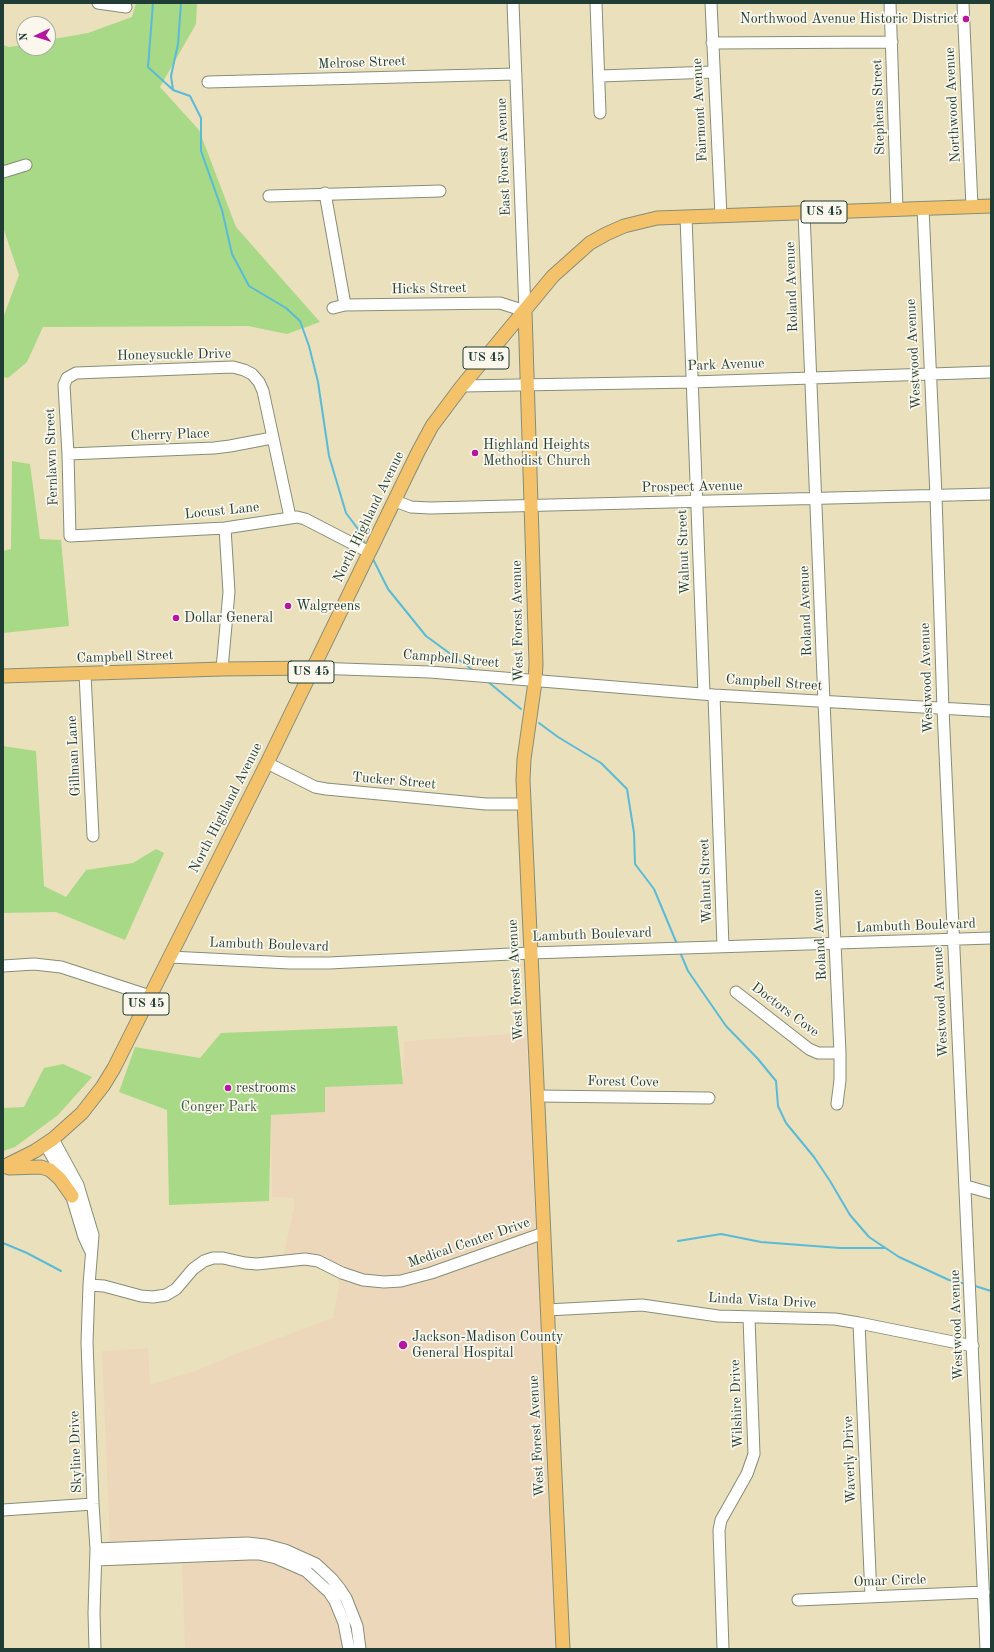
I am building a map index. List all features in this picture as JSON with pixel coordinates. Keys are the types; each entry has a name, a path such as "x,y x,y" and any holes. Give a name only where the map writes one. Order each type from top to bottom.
{"main road":[{"name":"North Highland Avenue","path":"3,1167 19,1160 49,1141 82,1113 103,1086 170,957 267,763 432,426 462,386 553,276 590,243 624,226 657,218 991,206"},
{"name":"West Forest Avenue","path":"525,311 536,682 524,760 523,780 562,1649"},
{"name":"Campbell Street","path":"3,676 222,669 313,668"},
{"path":"3,1167 41,1167 50,1170 60,1179 72,1196"}],"street":[{"path":"98,3 126,7"},
{"name":"East Forest Avenue","path":"513,3 525,311"},
{"path":"596,3 600,76 600,114"},
{"name":"Fairmont Avenue","path":"711,3 713,72 721,216"},
{"name":"Stephens Street","path":"890,3 897,210"},
{"name":"Northwood Avenue","path":"963,3 972,207"},
{"path":"712,43 892,42"},
{"path":"600,76 713,72"},
{"name":"Melrose Street","path":"208,82 516,74"},
{"path":"3,172 26,164"},
{"path":"269,196 325,193 440,191"},
{"path":"325,193 345,306"},
{"name":"Westwood Avenue","path":"923,208 953,939 966,1186 986,1649"},
{"name":"Roland Avenue","path":"804,213 840,1053 840,1080 836,1104"},
{"name":"Walnut Street","path":"686,217 697,502 723,946"},
{"name":"Hicks Street","path":"333,308 345,306 500,303 525,311"},
{"name":"Honeysuckle Drive","path":"68,378 76,373 233,367 252,374 259,382 263,391 290,517"},
{"name":"Park Avenue","path":"462,386 692,382 991,372"},
{"name":"Fernlawn Street","path":"68,378 64,385 68,454 70,536"},
{"name":"Cherry Place","path":"68,454 214,448 272,438"},
{"name":"Prospect Avenue","path":"395,501 412,507 430,508 816,500 991,494"},
{"name":"Locust Lane","path":"70,536 225,528 297,517 305,519 368,555"},
{"path":"222,669 229,592 225,528"},
{"name":"Campbell Street","path":"313,668 430,672 536,682 709,695 991,711"},
{"name":"Gillman Lane","path":"85,674 93,836"},
{"name":"Tucker Street","path":"267,763 316,787 326,789 486,804 524,804"},
{"name":"Lambuth Boulevard","path":"170,957 290,963 330,963 689,947 836,944 991,938"},
{"path":"3,966 34,964 61,967 150,996"},
{"name":"Doctors Cove","path":"736,992 810,1048 818,1052 840,1053"},
{"name":"Forest Cove","path":"537,1096 709,1098"},
{"path":"49,1141 68,1184 84,1237 92,1254"},
{"name":"Skyline Drive","path":"49,1141 78,1185 93,1235 87,1342 96,1549 94,1613 95,1649"},
{"path":"966,1186 991,1193"},
{"name":"Medical Center Drive","path":"89,1285 104,1286 141,1296 153,1297 166,1295 176,1289 193,1269 204,1261 223,1258 257,1264 305,1259 318,1261 342,1273 363,1280 384,1282 401,1281 431,1273 544,1233"},
{"name":"Linda Vista Drive","path":"547,1310 646,1306 718,1316 748,1318 834,1319 859,1322 973,1346"},
{"name":"Wilshire Drive","path":"723,1649 720,1530 723,1516 747,1474 754,1454 748,1318"},
{"name":"Waverly Drive","path":"859,1322 871,1596"},
{"path":"3,1510 93,1504"},
{"path":"96,1549 247,1543 266,1545 286,1550 316,1564 340,1589 346,1598 357,1626 360,1649"},
{"path":"96,1560 249,1554 259,1554 276,1558 306,1571 329,1592 335,1601 344,1623 349,1649"},
{"name":"Omar Circle","path":"798,1600 984,1592"}],"shaded area":[{"name":"Jackson-Madison County General Hospital","path":"526,1033 540,1307 550,1552 556,1649 185,1649 182,1564 111,1566 102,1351 148,1348 150,1384 196,1371 233,1355 333,1318 339,1285 337,1278 328,1272 315,1267 294,1267 280,1270 294,1208 294,1198 272,1197 271,1115 324,1112 324,1087 403,1084 404,1041"}],"green space":[{"path":"136,3 197,3 196,24 160,87 199,130 236,227 320,322 287,334 248,326 43,327 27,362 8,378 3,377 3,318 19,275 3,227 3,45 9,47 16,46 16,56 56,56 56,39 88,33 132,17"},
{"path":"12,461 30,464 40,539 61,540 69,626 3,633 3,551 11,549"},
{"path":"3,746 36,751 44,886 66,897 86,870 133,863 156,849 164,853 125,940 56,912 3,913"},
{"name":"Conger Park","path":"397,1026 403,1084 325,1087 325,1112 271,1115 269,1201 169,1205 167,1110 119,1092 135,1047 200,1058 221,1033"},
{"path":"63,1064 92,1077 58,1115 15,1147 3,1151 3,1108 24,1107 44,1068"}],"waterway":[{"path":"153,3 148,67 172,89"},
{"path":"181,3 178,44 171,76 173,90 190,96 201,118 201,151 222,210 232,254 249,286 286,308 300,321 309,346 318,382 329,456 346,513 358,529 365,544"},
{"path":"373,559 388,589 426,636 474,671"},
{"path":"487,681 521,709"},
{"path":"539,723 558,737 601,763 627,789 634,833 635,864 654,889 677,944"},
{"path":"680,952 688,971 726,1026 758,1059 776,1081 778,1106 786,1123 814,1157 850,1215 869,1237 899,1257 949,1280 966,1284"},
{"path":"678,1241 721,1234 761,1242 840,1248 885,1248"},
{"path":"3,1243 27,1253 61,1271"},
{"path":"972,1285 991,1291"}],"place":[{"name":"Northwood Avenue Historic District","path":"966,19"},
{"name":"Highland Heights Methodist Church","path":"475,453"},
{"name":"Walgreens","path":"288,606"},
{"name":"Dollar General","path":"176,618"},
{"name":"restrooms","path":"228,1088"},
{"name":"Jackson-Madison County General Hospital","path":"403,1345"}]}
